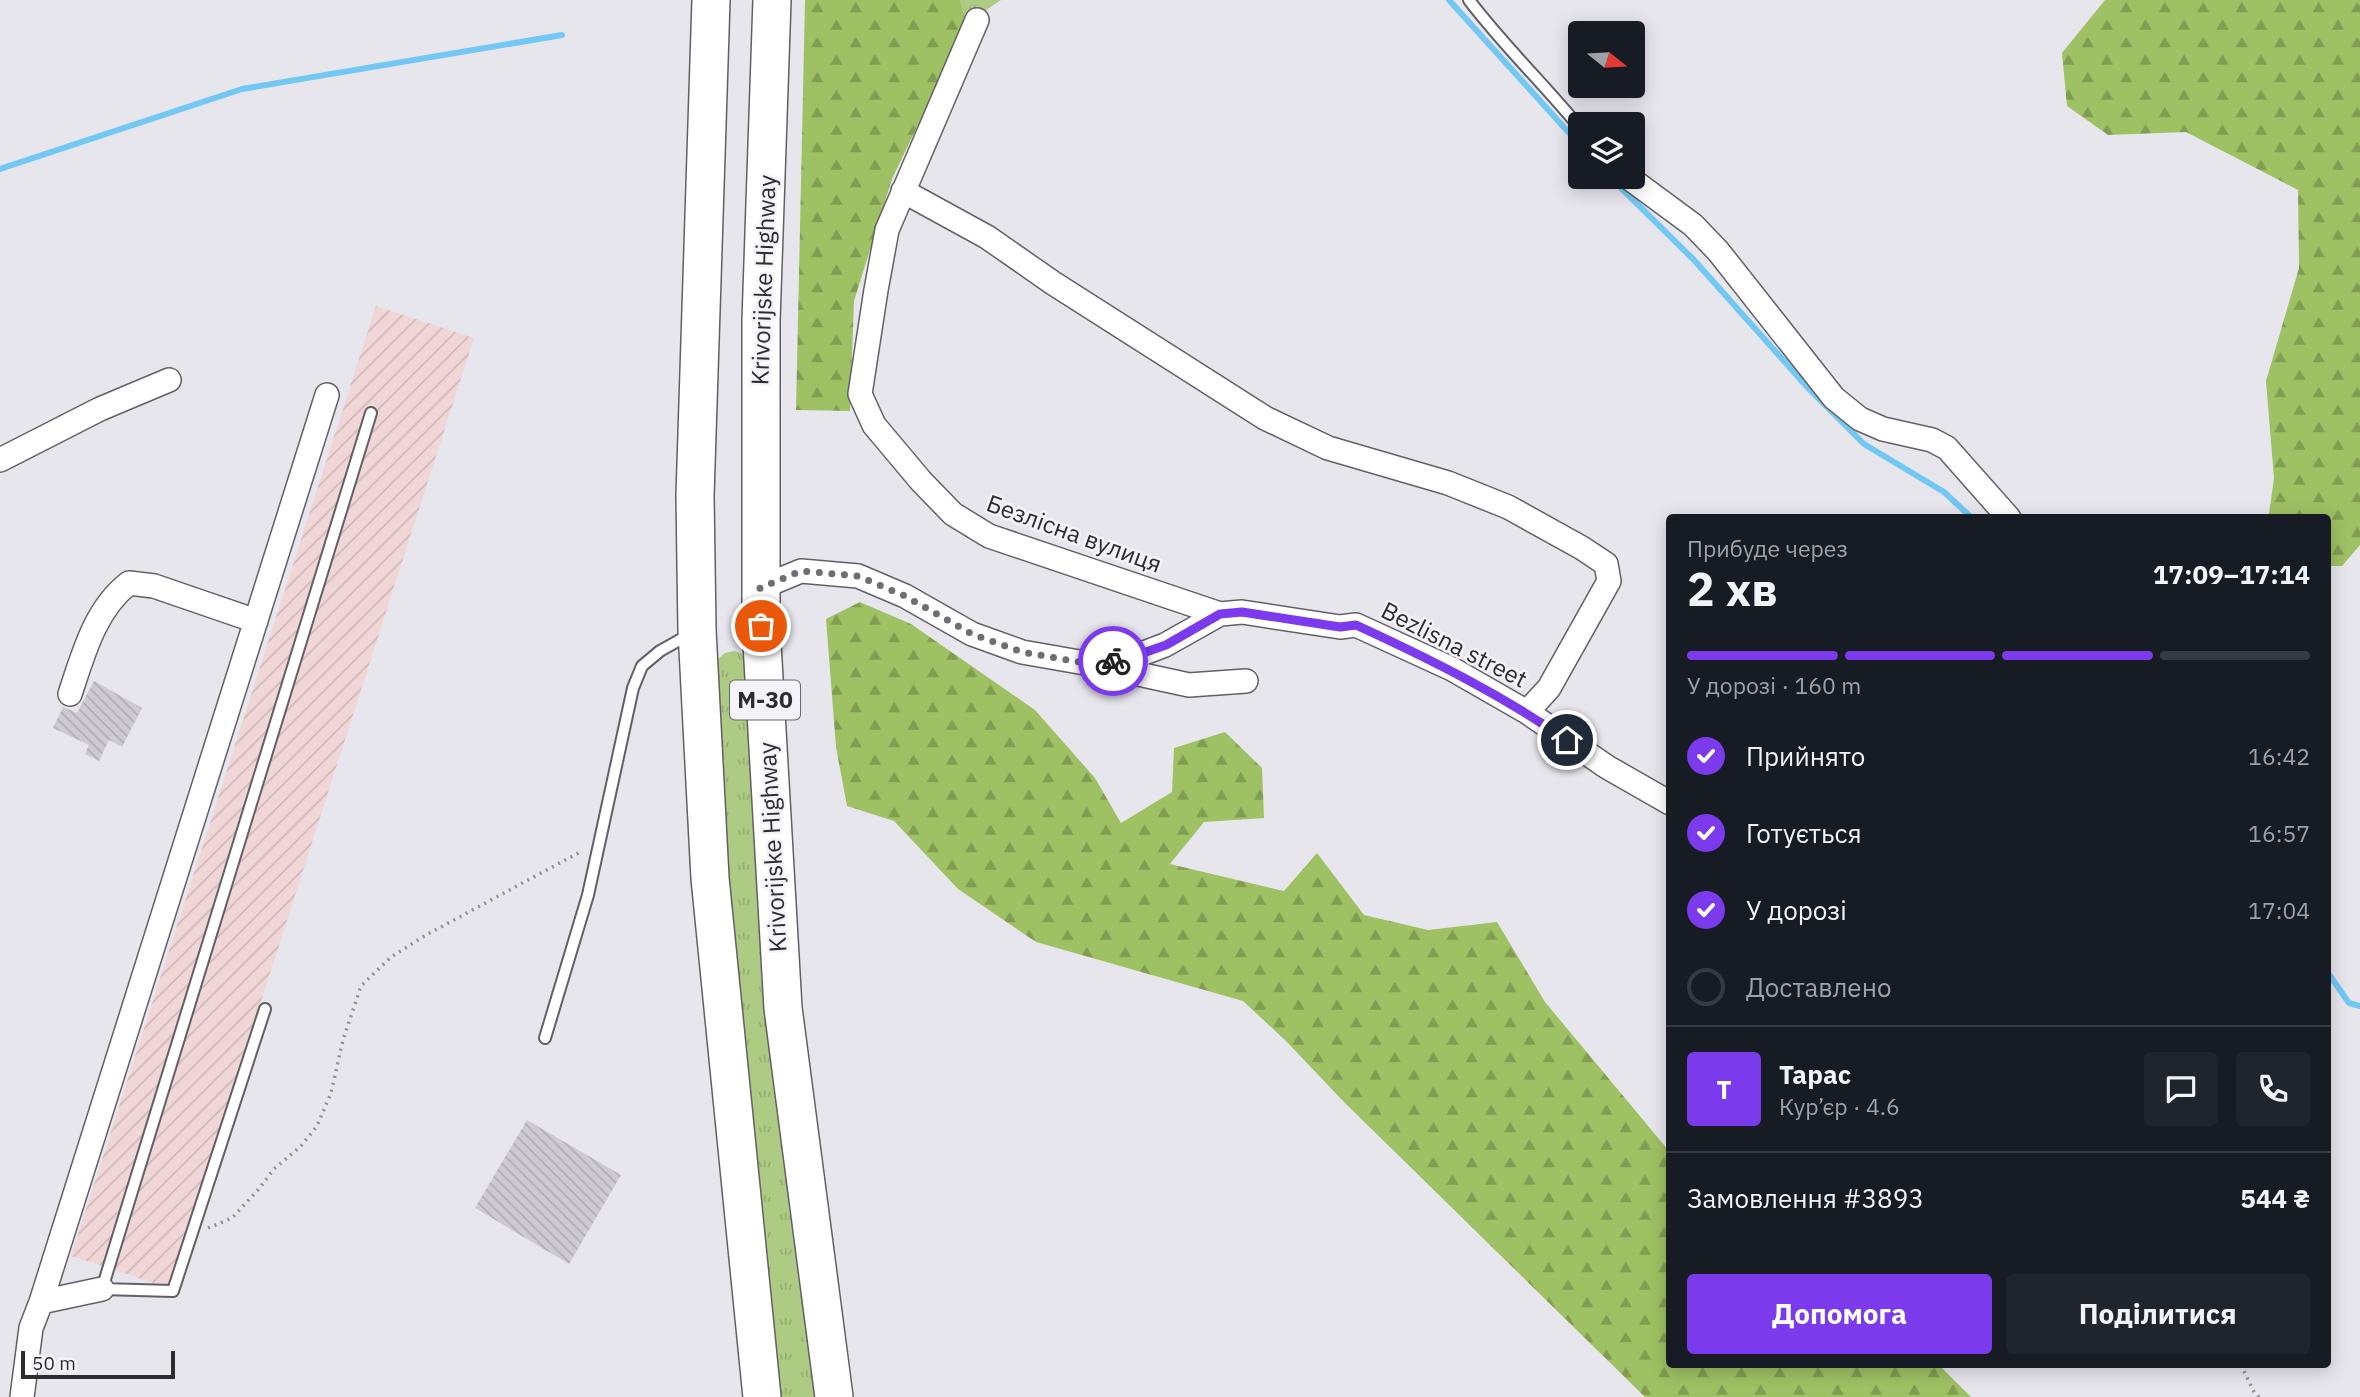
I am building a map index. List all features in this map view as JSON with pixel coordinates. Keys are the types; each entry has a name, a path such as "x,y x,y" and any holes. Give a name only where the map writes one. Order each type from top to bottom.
{"highway":[{"name":"М-30","path":"711,0 695,496 697,630 710,878 761,1397"},
{"name":"Krivorijske Highway","path":"772,0 761,321 760,588 783,1008 834,1397"}],"street":[{"name":"Безлісна вулиця","path":"977,20 887,230 860,394 874,425 953,514 989,536 1220,614"},
{"path":"1644,189 1693,225 1718,251 1834,398 1860,419 1883,429 1932,440 1947,448 2005,514"},
{"path":"903,191 987,237 1064,290 1265,418 1328,448 1448,484 1508,507 1606,564 1609,581 1549,688 1527,712"},
{"path":"0,460 100,410 169,380"},
{"path":"22,1397 31,1328 327,395"},
{"name":"Bezlisna street","path":"760,588 801,571 858,576 905,596 972,634 1022,652 1085,663 1134,657 1166,645 1220,614 1242,612 1340,627 1356,625 1452,669 1527,712 1607,767 1666,801"},
{"path":"70,694 83,653 106,606 114,594 129,583 154,586 256,621"},
{"path":"1085,663 1189,685 1246,681"},
{"path":"41,1302 102,1289"}],"lane":[{"path":"1469,0 1568,114"},
{"path":"265,1009 173,1291 102,1289 372,413"},
{"path":"545,1038 588,895 634,688 642,666 697,630"}],"path":[{"path":"191,1236 232,1218 274,1169 300,1146 317,1126 331,1093 343,1040 361,986 391,957 426,935 587,848 605,822"},
{"path":"2242,1368 2259,1397"}],"shaded area":[{"path":"376,306 474,338 169,1288 71,1256"}],"green space":[{"path":"805,0 960,0 967,23 892,179 854,301 850,411 796,410"},
{"path":"960,0 1001,0 967,23"},
{"path":"2105,0 2360,0 2360,545 2342,566 2331,566 2331,514 2269,514 2274,478 2266,381 2299,268 2298,190 2186,132 2108,135 2067,106 2062,53"},
{"path":"860,602 911,624 1035,710 1095,778 1121,823 1172,792 1174,748 1225,732 1262,768 1264,818 1204,822 1170,864 1284,891 1317,853 1364,915 1428,930 1497,922 1545,1002 1666,1147 1666,1368 1942,1368 1971,1397 1645,1397 1243,1001 1036,942 958,889 894,821 847,806 836,747 826,619"},
{"path":"725,653 741,653 747,663 819,1397 780,1397 718,869 715,662"}],"building":[{"path":"94,681 142,708 122,747 109,740 99,761 85,754 89,745 53,728 63,707 77,713"},
{"path":"527,1120 621,1175 569,1264 475,1208"}],"waterway":[{"path":"1449,0 1568,132"},
{"path":"0,169 242,89 562,35"},
{"path":"1622,189 1694,260 1809,389 1864,444 1944,492 1968,514"},
{"path":"2331,977 2349,1003 2360,1006"}],"way so far":[{"path":"761,626 760,588 801,571 858,576 905,596 972,634 1022,652 1085,663 1113,661"}],"route":[{"path":"1113,661 1166,645 1220,614 1242,612 1340,627 1356,625 1452,669 1527,712 1567,740"}]}
